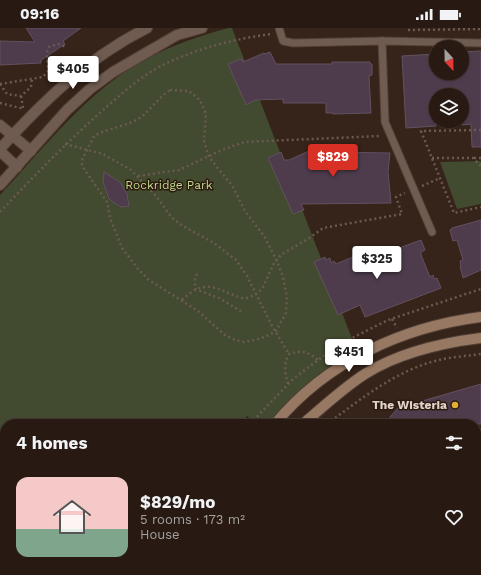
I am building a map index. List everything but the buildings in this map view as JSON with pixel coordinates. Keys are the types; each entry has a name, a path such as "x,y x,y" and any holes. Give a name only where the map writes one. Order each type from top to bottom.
{"main road":[{"path":"280,419 306,391 329,372 358,354 427,328 481,317"},
{"path":"309,419 355,381 397,357 430,347 481,338"}],"street":[{"path":"17,167 0,150 31,115 75,74 128,38 147,28"},
{"path":"0,185 75,102 113,72 177,35 202,28"},
{"path":"0,125 31,151"}],"lane":[{"path":"279,30 284,41 293,43 382,41 481,43"},
{"path":"382,41 383,112 385,122 432,232"}],"path":[{"path":"404,30 481,29"},
{"path":"0,212 65,144 125,90 164,64 198,50 279,30"},
{"path":"32,78 31,87 20,96 7,94 0,84 47,74 47,52 49,47 58,44 66,46"},
{"path":"170,90 182,90 196,95 204,106 207,123 204,142 209,157 233,187 245,211 264,236 277,261 283,277 286,297 286,313 276,331 265,337 254,340 244,342 234,340 225,336 198,311 149,280 122,248 110,218 107,202 82,166 82,160 86,149 94,136 132,122 144,114 160,96 170,90"},
{"path":"20,96 23,109"},
{"path":"481,130 421,131 454,213 481,207"},
{"path":"138,176 179,170 222,150 244,142 391,136"},
{"path":"65,144 103,154 138,176 172,218 183,226 214,243 236,260 247,276 289,354"},
{"path":"432,158 481,158"},
{"path":"473,158 481,166"},
{"path":"182,300 195,289 209,285 241,298 247,298 256,294 262,289 282,254 308,239 323,228 402,214 396,197"},
{"path":"195,289 195,279 197,274"},
{"path":"195,289 219,298 242,312"},
{"path":"288,384 284,371 285,363 289,354 299,351 308,352 318,360"},
{"path":"333,419 357,400 402,373 435,361 481,354"}],"green space":[{"name":"Rockridge Park","path":"232,28 358,354 281,419 250,419 247,416 245,419 0,419 0,195 68,121 105,86 146,59 166,49 196,38"},
{"path":"481,161 481,204 457,209 440,162"}],"place":[{"name":"The Wisteria","path":"455,405"}]}
